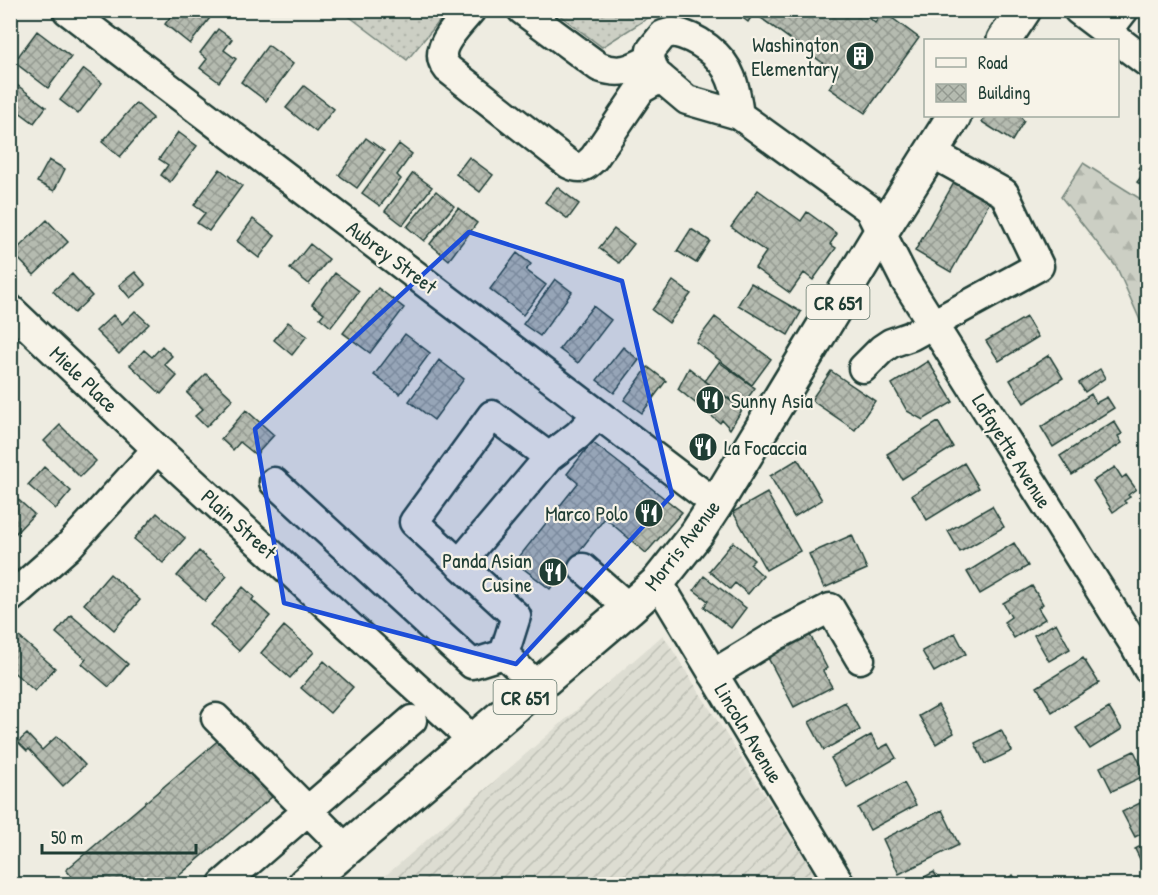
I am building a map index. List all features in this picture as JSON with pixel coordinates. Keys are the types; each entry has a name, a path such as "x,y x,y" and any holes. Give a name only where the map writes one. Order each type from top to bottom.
{"main road":[{"path":"1005,39 1024,10"},
{"name":"Morris Avenue","path":"305,885 658,582 697,533 716,504 880,232 953,117"}],"street":[{"name":"Aubrey Street","path":"67,10 716,504"},
{"path":"471,10 443,46 442,55 448,69 569,164 576,167 587,165 594,158 655,68 651,50 663,35 673,32 684,35 718,56 731,77 739,115"},
{"path":"522,10 599,67 623,71 655,68"},
{"path":"1078,10 1115,21 1148,63"},
{"name":"Lafayette Avenue","path":"655,68 687,100 739,115 869,209 905,280 932,324 1144,652"},
{"path":"863,368 891,343 911,336 1039,266 1004,194 930,152"},
{"name":"Miele Place","path":"10,309 157,449"},
{"path":"459,564 549,457 578,435 598,414"},
{"path":"504,654 516,616 414,522 492,415 549,457"},
{"path":"10,598 69,546 157,449"},
{"name":"Plain Street","path":"157,449 459,726 473,742"},
{"path":"274,482 472,664 504,654"},
{"path":"583,568 630,608"},
{"name":"Lincoln Avenue","path":"658,582 840,885"},
{"path":"713,674 777,635 830,608 860,659"},
{"path":"504,654 537,686"},
{"path":"216,718 346,849"},
{"path":"223,885 412,720"}],"highlighted area":[{"path":"469,232 622,281 672,495 516,664 284,603 255,429"}],"shaded area":[{"path":"663,635 821,884 376,884"}],"green space":[{"path":"342,11 448,11 407,60"},
{"path":"554,11 659,11 602,47"},
{"path":"1083,163 1147,203 1147,336 1117,268 1061,197"}],"building":[{"path":"175,10 216,10 190,44 165,24"},
{"name":"Washington Elementary","path":"732,10 861,10 875,23 884,12 919,38 865,113 829,88 838,74 754,13 748,22"},
{"path":"218,29 232,39 224,50 236,59 219,82 200,68 207,59 200,53"},
{"path":"37,31 71,57 48,88 14,62"},
{"path":"268,45 293,64 266,101 241,82"},
{"path":"84,69 102,83 78,114 60,100"},
{"path":"17,85 46,107 34,123 10,105 10,94"},
{"path":"304,86 334,109 316,132 286,108"},
{"path":"136,103 153,118 120,157 102,142"},
{"path":"985,117 1021,117 1024,121 1012,141 982,122"},
{"path":"178,132 197,146 170,182 161,175 168,165 159,159"},
{"path":"366,138 384,151 357,188 339,175"},
{"path":"399,144 412,154 397,175 401,179 380,206 362,193"},
{"path":"1148,156 1148,190 1137,182 1144,173 1138,168"},
{"path":"469,157 493,175 480,192 456,174"},
{"path":"49,160 65,169 54,191 37,182"},
{"path":"220,169 242,186 209,231 197,223 205,213 194,205"},
{"path":"413,173 432,187 403,225 385,211"},
{"path":"959,174 994,194 951,272 915,251"},
{"path":"557,187 579,204 568,219 545,202"},
{"path":"758,190 801,221 807,212 837,234 830,244 836,248 813,280 804,273 790,293 755,268 766,252 731,227"},
{"path":"436,191 454,206 424,241 407,227"},
{"path":"458,208 477,223 449,260 430,244"},
{"path":"253,219 275,236 259,258 237,241"},
{"path":"47,220 68,242 34,275 13,253"},
{"path":"614,229 634,244 619,263 599,248"},
{"path":"691,229 710,241 696,263 677,251"},
{"path":"310,244 329,259 309,284 290,269"},
{"path":"517,253 531,264 526,270 546,285 523,315 490,289"},
{"path":"135,272 146,285 130,298 119,285"},
{"path":"335,273 359,291 331,327 320,318 324,313 312,304"},
{"path":"72,274 92,296 74,313 53,291"},
{"path":"555,279 572,292 540,336 523,324"},
{"path":"673,281 691,294 669,323 652,310"},
{"path":"751,283 801,312 788,335 738,305"},
{"path":"378,288 404,308 370,353 343,333"},
{"path":"593,306 611,320 578,363 559,349"},
{"path":"135,311 149,324 119,354 96,331 113,315 122,324"},
{"path":"715,317 771,359 752,385 696,342"},
{"path":"1026,317 1038,337 999,361 986,341"},
{"path":"288,322 307,336 292,355 274,340"},
{"path":"405,334 430,353 400,394 374,375"},
{"path":"162,346 172,356 164,364 177,376 161,394 130,365 144,350 152,357"},
{"path":"623,347 639,360 614,393 597,380"},
{"path":"1049,355 1063,378 1024,403 1010,380"},
{"path":"439,360 464,379 434,420 409,401"},
{"path":"928,361 953,402 923,420 907,411 892,384"},
{"path":"719,362 755,388 741,407 705,381"},
{"path":"648,367 666,381 642,413 624,400"},
{"name":"Sunny Asia","path":"689,368 742,410 730,429 722,420 720,423 678,389"},
{"path":"1100,369 1105,378 1085,392 1079,383"},
{"path":"831,371 875,401 855,430 811,400"},
{"path":"206,374 233,399 206,427 195,416 203,409 187,393"},
{"path":"1091,394 1096,403 1107,397 1114,408 1053,447 1041,427"},
{"path":"246,410 274,435 256,455 240,442 233,450 221,439"},
{"path":"1114,421 1122,434 1118,436 1122,443 1072,475 1060,456"},
{"path":"938,422 953,447 902,479 887,454"},
{"path":"60,425 96,461 80,477 44,441"},
{"path":"592,442 682,512 646,553 605,518 550,589 515,562 578,483 567,474"},
{"path":"798,459 822,500 794,517 770,476"},
{"path":"964,463 979,488 927,520 912,495"},
{"path":"44,467 71,491 56,509 28,485"},
{"path":"1115,467 1122,478 1126,475 1136,489 1128,495 1130,497 1124,501 1126,503 1113,512 1093,481"},
{"path":"11,493 34,514 14,535 10,532"},
{"path":"767,493 800,551 766,570 733,512"},
{"path":"992,506 1004,527 960,552 948,531"},
{"path":"157,513 185,538 163,563 134,539"},
{"path":"852,535 867,569 824,588 809,554"},
{"path":"733,542 754,560 750,564 763,576 748,594 735,583 730,589 709,571"},
{"path":"1014,543 1028,566 980,594 967,572"},
{"path":"199,551 227,576 205,601 177,576"},
{"path":"110,574 140,600 114,630 84,604"},
{"path":"704,576 746,608 731,628 704,607 708,601 694,590"},
{"path":"1032,586 1043,604 1038,608 1045,619 1014,638 1004,622 1011,617 1003,603"},
{"path":"243,587 254,597 252,600 270,616 239,651 210,625"},
{"path":"71,615 128,664 109,687 82,664 86,659 56,633"},
{"path":"1056,623 1070,649 1049,661 1034,635"},
{"path":"284,626 314,652 290,678 261,653"},
{"path":"808,631 827,668 823,671 832,687 794,707 766,654"},
{"path":"955,633 966,654 934,672 922,651"},
{"path":"18,636 55,668 35,691 10,669 10,644"},
{"path":"1083,658 1099,683 1052,712 1037,687"},
{"path":"324,661 353,687 330,713 301,688"},
{"path":"845,702 860,730 824,750 809,722"},
{"path":"938,705 954,733 936,744 919,716"},
{"path":"1109,708 1122,729 1090,749 1076,728"},
{"path":"1001,730 1012,751 985,764 975,743"},
{"path":"27,734 42,750 57,736 85,765 63,786 29,749 27,751 18,742"},
{"path":"871,735 879,749 888,744 896,758 847,787 831,758"},
{"path":"222,737 272,797 169,884 78,884 66,870"},
{"path":"1134,751 1146,775 1112,791 1100,767"},
{"path":"904,783 916,805 870,830 858,808"},
{"path":"1148,799 1148,830 1135,837 1122,812"},
{"path":"942,810 959,845 899,874 883,839"},
{"path":"1148,842 1148,870 1146,871 1135,849"},
{"path":"934,872 941,884 911,884"},
{"path":"1013,875 1019,884 997,884"}],"place":[{"name":"Washington Elementary","path":"860,56"},
{"name":"Sunny Asia","path":"710,400"},
{"name":"La Focaccia","path":"703,447"},
{"name":"Marco Polo","path":"649,513"},
{"name":"Panda Asian Cusine","path":"553,572"}]}
